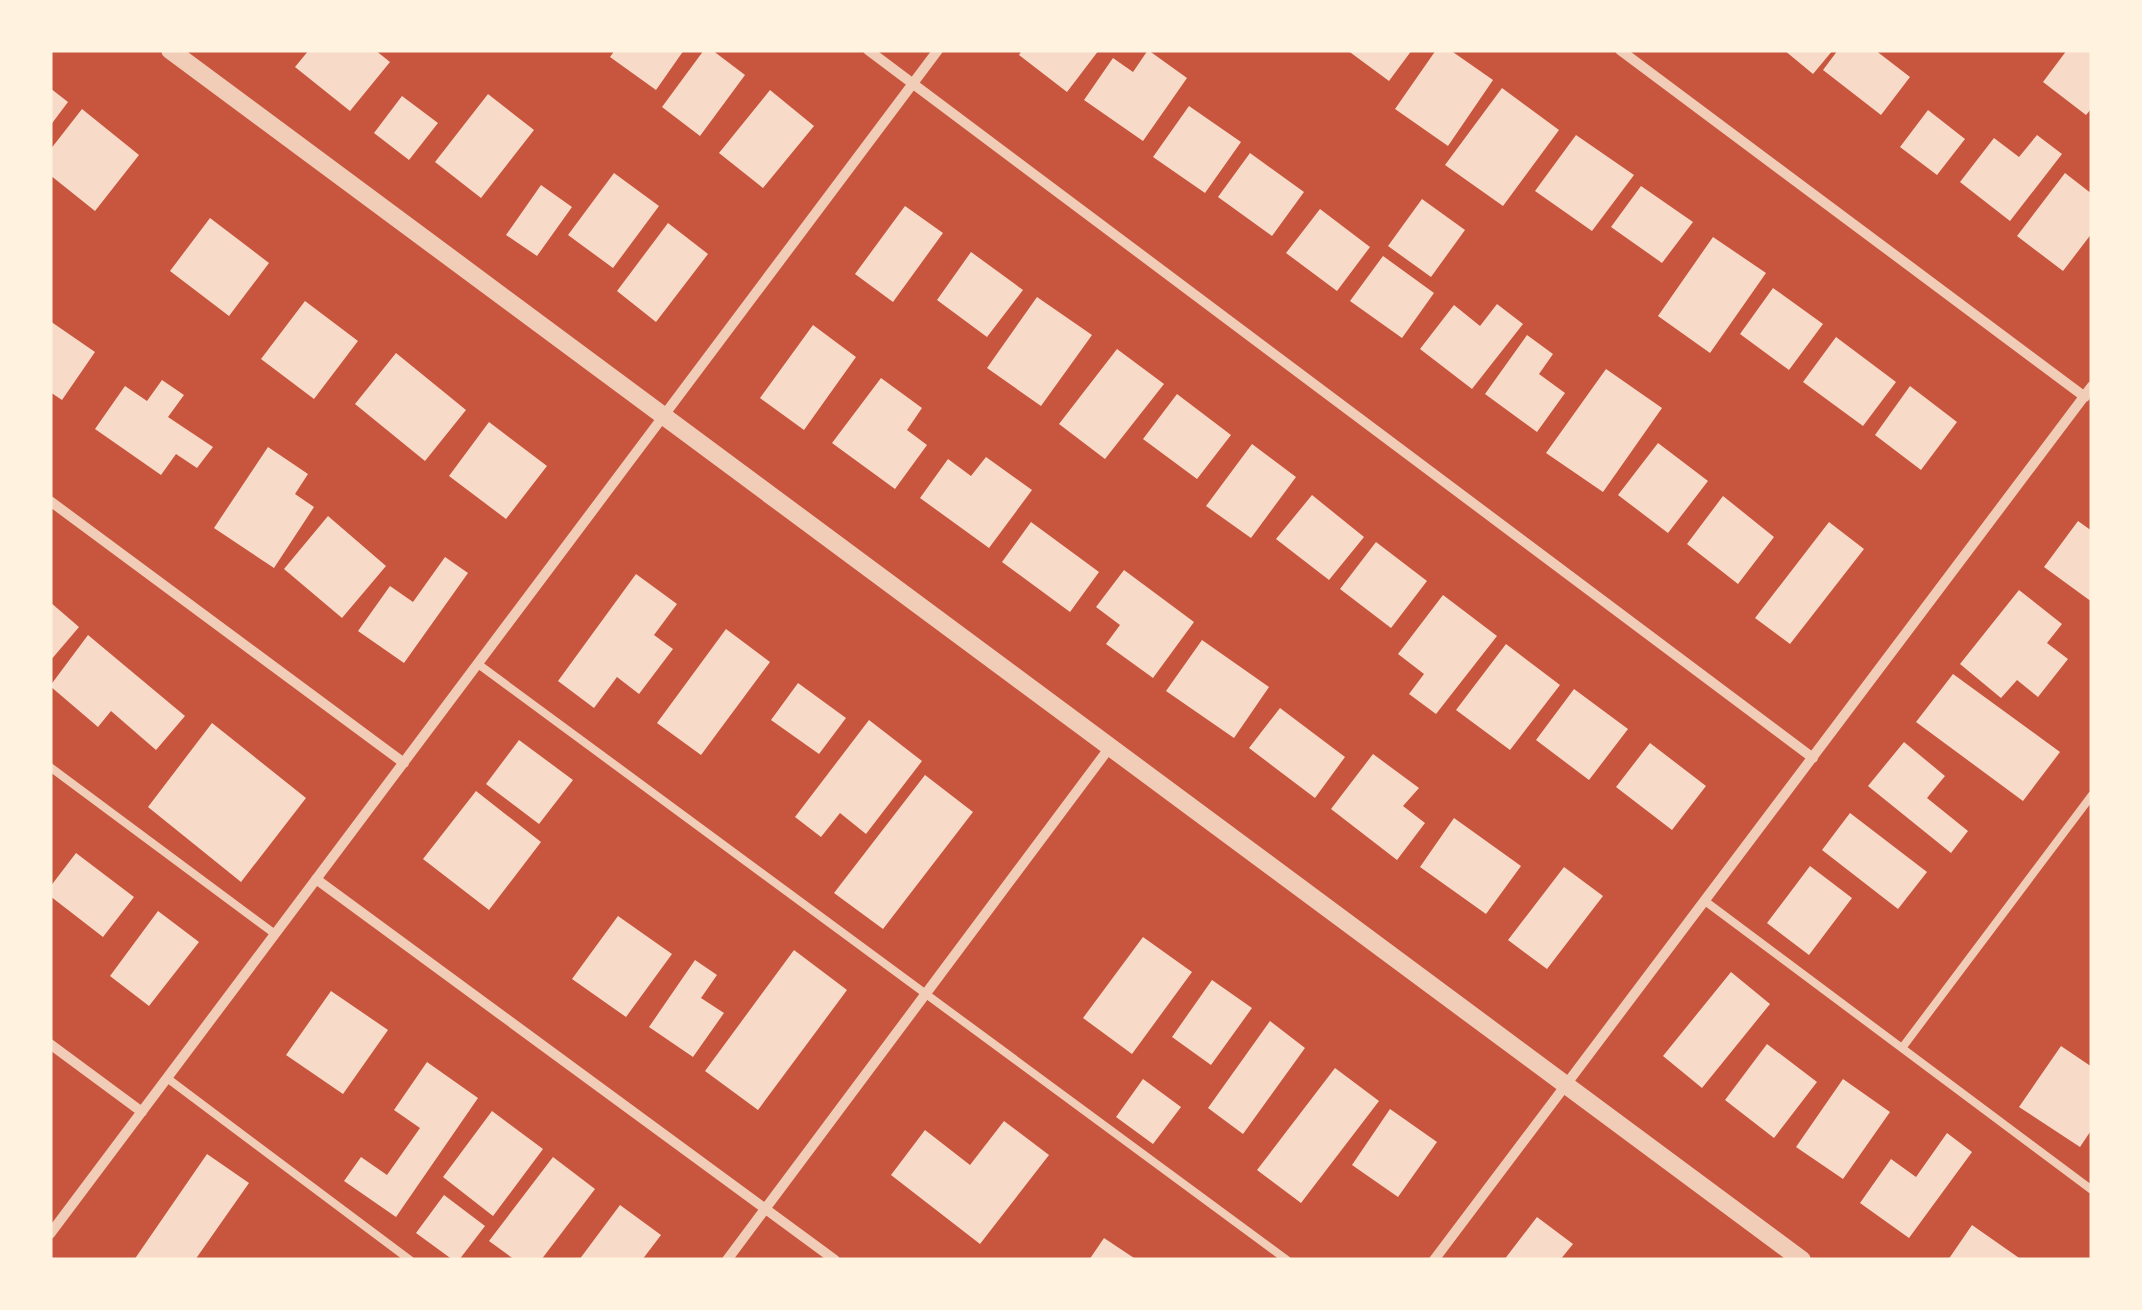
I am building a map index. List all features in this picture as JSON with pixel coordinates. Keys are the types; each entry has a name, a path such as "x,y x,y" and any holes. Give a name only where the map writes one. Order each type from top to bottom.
{"street":[{"path":"170,50 1802,1260"},
{"path":"868,50 1813,758"},
{"path":"50,1234 938,50"},
{"path":"1434,1260 2088,392 1620,50"},
{"path":"50,500 404,763"},
{"path":"727,1260 1110,747"},
{"path":"316,880 835,1260"},
{"path":"50,1044 142,1112"}],"lane":[{"path":"478,664 1287,1260"},
{"path":"50,767 275,934"},
{"path":"1902,1048 2092,796"},
{"path":"1705,901 2092,1190"},
{"path":"167,1078 410,1260"}],"building":[{"path":"309,50 375,50 390,62 350,111 295,67"},
{"path":"615,50 684,50 656,90 610,57"},
{"path":"704,50 712,50 745,75 700,136 662,107"},
{"path":"1022,50 1099,50 1067,92 1019,55"},
{"path":"1148,50 1187,78 1143,141 1084,100 1113,58 1133,72"},
{"path":"1347,50 1412,50 1389,81"},
{"path":"1436,50 1450,50 1493,80 1448,146 1395,109"},
{"path":"1784,50 1833,50 1813,74"},
{"path":"1838,50 1875,50 1910,77 1881,115 1823,70"},
{"path":"2067,50 2092,50 2092,108 2086,115 2043,82"},
{"path":"50,88 68,102 50,126"},
{"path":"1502,88 1559,130 1503,206 1445,165"},
{"path":"770,90 814,126 763,188 719,153"},
{"path":"488,94 534,130 481,198 435,162"},
{"path":"402,96 438,123 409,160 374,133"},
{"path":"1189,106 1241,142 1205,193 1153,157"},
{"path":"82,109 139,155 95,211 50,175 50,150"},
{"path":"1928,110 1965,139 1937,175 1900,147"},
{"path":"1576,135 1634,175 1592,231 1535,191"},
{"path":"2037,135 2062,154 2010,221 1960,182 1994,138 2019,157"},
{"path":"1250,153 1304,192 1272,236 1218,197"},
{"path":"614,173 659,206 613,268 568,235"},
{"path":"2065,173 2092,194 2092,233 2063,271 2017,236"},
{"path":"541,185 572,207 537,256 506,235"},
{"path":"1641,186 1693,222 1662,263 1611,227"},
{"path":"1422,199 1465,230 1431,277 1388,246"},
{"path":"905,206 943,233 893,302 855,274"},
{"path":"1320,209 1370,247 1337,291 1286,253"},
{"path":"210,218 269,263 229,316 170,271"},
{"path":"668,223 708,254 656,322 617,291"},
{"path":"1713,237 1766,273 1710,353 1658,316"},
{"path":"971,252 1023,290 987,337 937,300"},
{"path":"1383,256 1434,293 1402,338 1350,301"},
{"path":"1773,288 1823,324 1789,370 1740,334"},
{"path":"1037,297 1092,335 1041,406 987,368"},
{"path":"305,301 358,341 314,399 261,359"},
{"path":"1497,304 1523,324 1472,389 1420,349 1454,305 1480,326"},
{"path":"50,321 95,352 62,400 50,392"},
{"path":"813,325 856,357 804,430 760,398"},
{"path":"1527,335 1553,354 1539,374 1565,393 1537,432 1485,394"},
{"path":"1836,337 1896,382 1863,426 1803,382"},
{"path":"1117,349 1164,384 1105,459 1059,424"},
{"path":"396,353 466,410 425,461 355,404"},
{"path":"1606,369 1662,408 1603,492 1546,453"},
{"path":"881,378 922,408 907,430 927,445 895,489 832,443"},
{"path":"162,380 184,395 168,417 213,447 197,468 176,454 161,475 95,429 125,386 147,401"},
{"path":"1910,386 1957,422 1921,470 1875,435"},
{"path":"1177,394 1231,435 1197,479 1143,439"},
{"path":"489,422 547,466 506,519 449,476"},
{"path":"1658,443 1708,481 1668,533 1618,495"},
{"path":"1252,444 1296,477 1251,538 1206,506"},
{"path":"268,447 308,474 295,494 314,507 274,568 214,528"},
{"path":"986,457 1032,490 989,548 920,498 948,459 971,476"},
{"path":"1312,495 1364,537 1329,580 1276,539"},
{"path":"1723,496 1774,537 1738,584 1687,544"},
{"path":"328,516 386,566 342,618 284,569"},
{"path":"2078,521 2092,531 2092,602 2044,567"},
{"path":"1031,522 1099,572 1070,612 1002,562"},
{"path":"1829,522 1864,549 1790,644 1755,618"},
{"path":"1376,542 1427,581 1391,628 1340,589"},
{"path":"445,557 468,573 404,663 358,631 390,586 413,602"},
{"path":"1124,570 1194,622 1153,678 1106,644 1120,625 1096,607"},
{"path":"636,574 677,604 654,635 673,649 639,694 617,677 594,708 558,681"},
{"path":"2019,590 2062,624 2047,643 2068,659 2038,697 2017,680 2001,698 1960,664"},
{"path":"1443,595 1497,636 1436,714 1409,694 1424,674 1398,654"},
{"path":"50,602 79,627 50,661"},
{"path":"726,629 770,662 701,755 657,723"},
{"path":"88,635 185,716 156,750 111,711 98,727 50,686"},
{"path":"1202,640 1269,687 1234,738 1166,691"},
{"path":"1506,644 1560,685 1510,750 1456,710"},
{"path":"1953,674 2060,752 2023,801 1916,722"},
{"path":"798,683 846,718 819,754 771,720"},
{"path":"1574,689 1628,729 1589,780 1536,740"},
{"path":"1280,708 1345,757 1315,798 1249,748"},
{"path":"869,720 922,761 866,834 840,813 821,837 795,817"},
{"path":"212,723 306,798 241,882 148,807"},
{"path":"519,740 573,780 539,824 486,784"},
{"path":"1904,742 1945,776 1927,798 1968,831 1951,853 1868,786"},
{"path":"1650,743 1706,786 1672,830 1616,787"},
{"path":"1373,754 1419,788 1403,806 1425,823 1397,860 1331,809"},
{"path":"925,775 973,812 883,929 834,893"},
{"path":"476,791 541,842 489,910 423,859"},
{"path":"1850,813 1927,872 1898,909 1822,850"},
{"path":"1454,818 1521,866 1486,914 1420,867"},
{"path":"76,853 134,897 103,937 50,896 50,887"},
{"path":"1810,866 1852,898 1809,955 1767,923"},
{"path":"1564,867 1603,896 1547,969 1508,940"},
{"path":"158,911 199,942 149,1006 110,976"},
{"path":"618,916 672,954 626,1017 572,979"},
{"path":"1143,937 1192,972 1132,1054 1083,1018"},
{"path":"794,950 847,990 758,1110 705,1071"},
{"path":"695,960 717,975 701,998 724,1013 693,1057 649,1027"},
{"path":"1731,972 1770,1004 1702,1088 1663,1056"},
{"path":"1212,980 1252,1008 1211,1065 1172,1037"},
{"path":"331,991 388,1030 343,1094 286,1055"},
{"path":"1270,1021 1305,1048 1243,1134 1208,1108"},
{"path":"1767,1044 1817,1082 1774,1138 1725,1100"},
{"path":"2061,1046 2092,1067 2092,1129 2080,1147 2019,1107"},
{"path":"427,1062 478,1098 396,1217 344,1181 361,1157 387,1175 420,1128 394,1110"},
{"path":"1335,1068 1379,1101 1301,1203 1257,1170"},
{"path":"1143,1079 1181,1107 1153,1144 1116,1117"},
{"path":"1843,1079 1890,1112 1843,1179 1796,1147"},
{"path":"1390,1109 1437,1142 1398,1197 1352,1165"},
{"path":"492,1111 543,1149 493,1216 443,1177"},
{"path":"1004,1121 1049,1155 980,1244 891,1175 925,1130 970,1165"},
{"path":"1947,1133 1972,1152 1909,1238 1860,1203 1891,1159 1916,1177"},
{"path":"207,1154 249,1183 195,1260 134,1260"},
{"path":"553,1157 595,1189 541,1260 515,1260 489,1241"},
{"path":"444,1195 485,1226 459,1260 453,1260 416,1233"},
{"path":"620,1205 661,1235 642,1260 579,1260"},
{"path":"1537,1217 1573,1244 1560,1260 1504,1260"},
{"path":"1972,1225 2022,1260 1948,1260"},
{"path":"1104,1238 1137,1260 1089,1260"}]}
